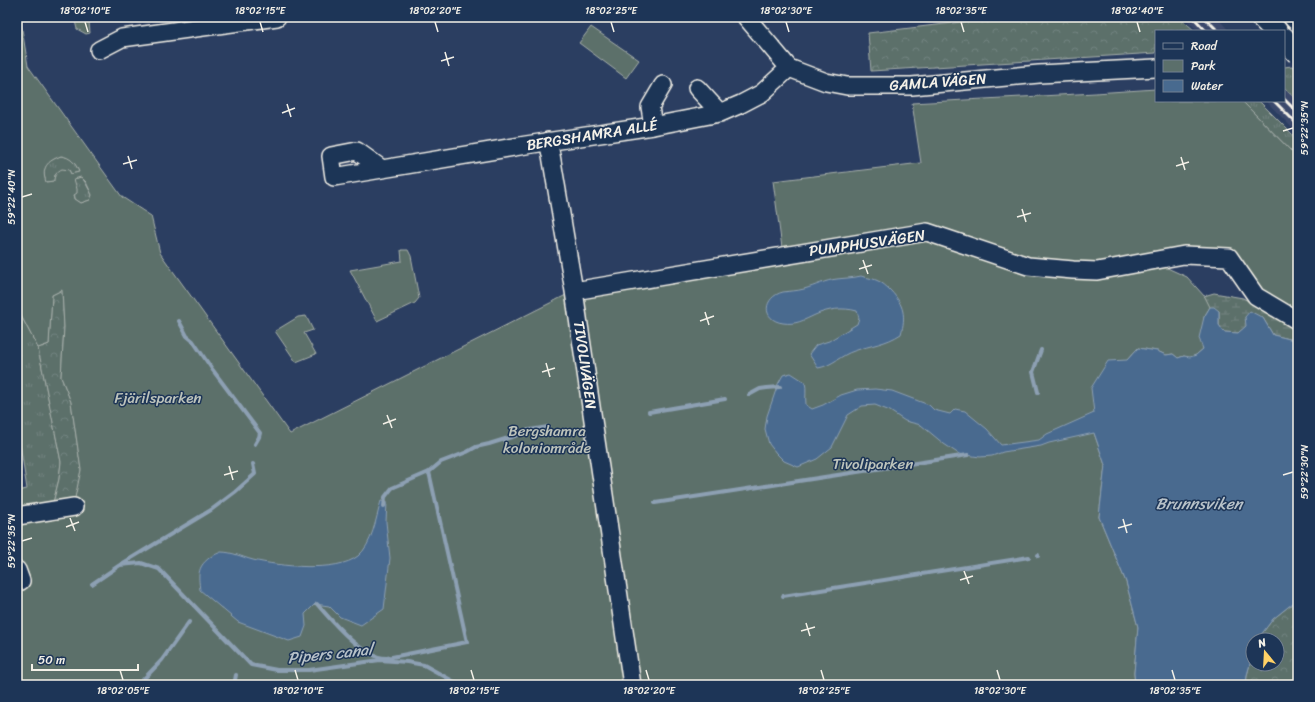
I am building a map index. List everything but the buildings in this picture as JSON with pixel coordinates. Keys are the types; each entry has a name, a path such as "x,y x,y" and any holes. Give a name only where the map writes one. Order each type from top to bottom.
{"main road":[{"path":"1295,17 1298,20"},
{"path":"1285,40 1298,53"}],"street":[{"path":"99,50 122,38 277,17"},
{"name":"GAMLA VÄGEN","path":"746,17 789,68 826,82 854,86 912,86 1039,74 1155,68"},
{"path":"1285,56 1298,53"},
{"name":"BERGSHAMRA ALLÉ","path":"382,169 653,126 720,113 742,104 762,93 789,68"},
{"path":"653,126 650,106 663,85"},
{"path":"697,88 720,113"},
{"name":"TIVOLIVÄGEN","path":"548,142 574,291 632,685"},
{"name":"PUMPHUSVÄGEN","path":"574,291 927,232 1028,266 1097,271 1184,255 1229,257 1256,296 1298,321"},
{"path":"17,516 74,507"}],"shaded area":[{"path":"1184,17 1217,17 1228,30 1197,30"},
{"path":"1285,89 1298,101 1298,134 1267,102 1285,102"}],"green space":[{"name":"Tivoliparken","path":"17,17 21,17 28,66 122,197 151,216 160,253 290,434 574,291 783,255 773,181 921,163 912,103 1155,89 1155,102 1243,102 1298,158 1298,321 1256,296 1229,257 1152,261 1187,277 1205,297 1210,307 1204,317 1203,349 1190,358 1184,356 1178,358 1173,354 1166,355 1157,351 1138,348 1127,360 1094,412 1094,433 1105,465 1099,517 1126,582 1138,627 1134,673 1135,685 17,685 17,516 73,507 81,470 71,402 61,377 64,327 62,290 52,295 49,344 38,348 17,308","holes":["61,156 72,161 79,172 71,174 69,170 62,169 56,174 54,181 46,182 44,173 46,166 52,160","81,177 86,182 92,195 90,200 81,203 75,199 74,195 77,193 77,189 74,179"]},
{"path":"74,17 122,17 89,22 90,33 86,34 77,29"},
{"path":"1004,17 1179,17 1194,30 1155,30 1155,53 871,71 868,33"},
{"path":"591,27 639,60 626,78 579,43"},
{"path":"1292,66 1298,72 1298,101 1285,89 1285,67"},
{"path":"1243,102 1260,102 1298,140 1298,158"},
{"path":"61,156 73,161 79,172 71,174 69,170 55,175 54,181 46,182 44,173 46,166 52,160"},
{"path":"81,177 92,195 90,200 81,203 75,199 73,179"},
{"path":"401,250 408,250 411,256 419,298 415,303 377,321 350,270 402,261"},
{"path":"62,290 64,327 61,377 71,402 81,470 74,507 51,511 59,479 61,462 38,348 49,344 52,295"},
{"path":"1214,293 1243,298 1298,331 1298,341 1273,335 1263,318 1245,317 1247,326 1238,333 1224,332 1219,325 1219,311 1204,317 1204,296"},
{"path":"17,308 38,348 61,462 59,479 51,511 17,516 17,491 27,489 17,424"},
{"path":"306,316 313,330 304,333 316,354 296,362 275,331 298,317"},
{"path":"1298,599 1298,685 1246,685 1248,672 1285,672 1285,632 1263,632 1273,619"}],"water":[{"path":"861,276 880,282 888,288 899,301 903,311 901,334 884,342 849,353 828,365 818,368 809,354 816,345 829,341 857,324 859,318 857,311 846,309 830,310 800,322 783,323 771,318 767,308 768,303 776,295 783,292 801,290 833,280"},
{"name":"Brunnsviken","path":"1210,307 1214,307 1219,311 1219,325 1224,332 1238,333 1246,326 1245,317 1250,311 1263,318 1273,335 1298,341 1298,599 1273,619 1263,632 1245,632 1245,672 1248,672 1246,685 1135,685 1134,673 1138,627 1126,582 1099,517 1105,465 1094,433 1041,446 980,457 959,454 921,425 905,421 890,411 875,405 862,406 848,415 832,447 817,459 798,467 784,461 769,444 765,429 767,416 778,384 783,375 791,373 805,382 806,405 812,409 841,395 857,390 875,389 892,391 929,405 934,410 950,414 955,409 965,411 987,429 1001,445 1039,440 1047,434 1094,413 1091,388 1108,361 1127,360 1138,348 1157,351 1166,355 1173,354 1178,358 1196,355 1203,349 1199,338 1204,317"},
{"path":"381,501 387,502 386,522 390,558 384,609 361,625 340,617 329,606 315,604 305,614 306,626 302,637 289,641 238,622 200,590 199,575 201,567 212,556 221,552 253,560 292,566 307,567 336,565 348,561 358,556 367,545 373,531"}],"waterway":[{"path":"179,321 187,336 193,341 260,433 255,444"},
{"path":"1038,392 1033,372 1041,350"},
{"path":"749,395 760,389 780,387"},
{"path":"649,412 725,399"},
{"path":"384,506 385,497 392,488 429,472 441,462 476,447 515,436 524,431 548,427"},
{"path":"655,503 968,455"},
{"path":"92,584 120,565 211,510 235,492 255,474 253,464"},
{"path":"317,604 358,646 378,657 387,658 467,642 429,472"},
{"path":"783,596 1029,557"},
{"name":"Pipers canal","path":"120,565 141,563 159,569 251,665 277,670 309,670 380,660 407,662 424,665 460,685"},
{"path":"138,685 162,660 189,622"},
{"path":"234,685 236,675"}],"railway":[{"path":"1193,17 1205,30"},
{"path":"1204,17 1217,30"},
{"path":"1285,100 1298,113"},
{"path":"1275,102 1298,125"}],"park label":[{"name":"Fjärilsparken","path":"158,398"},
{"name":"Bergshamra koloniområde","path":"547,440"}]}
